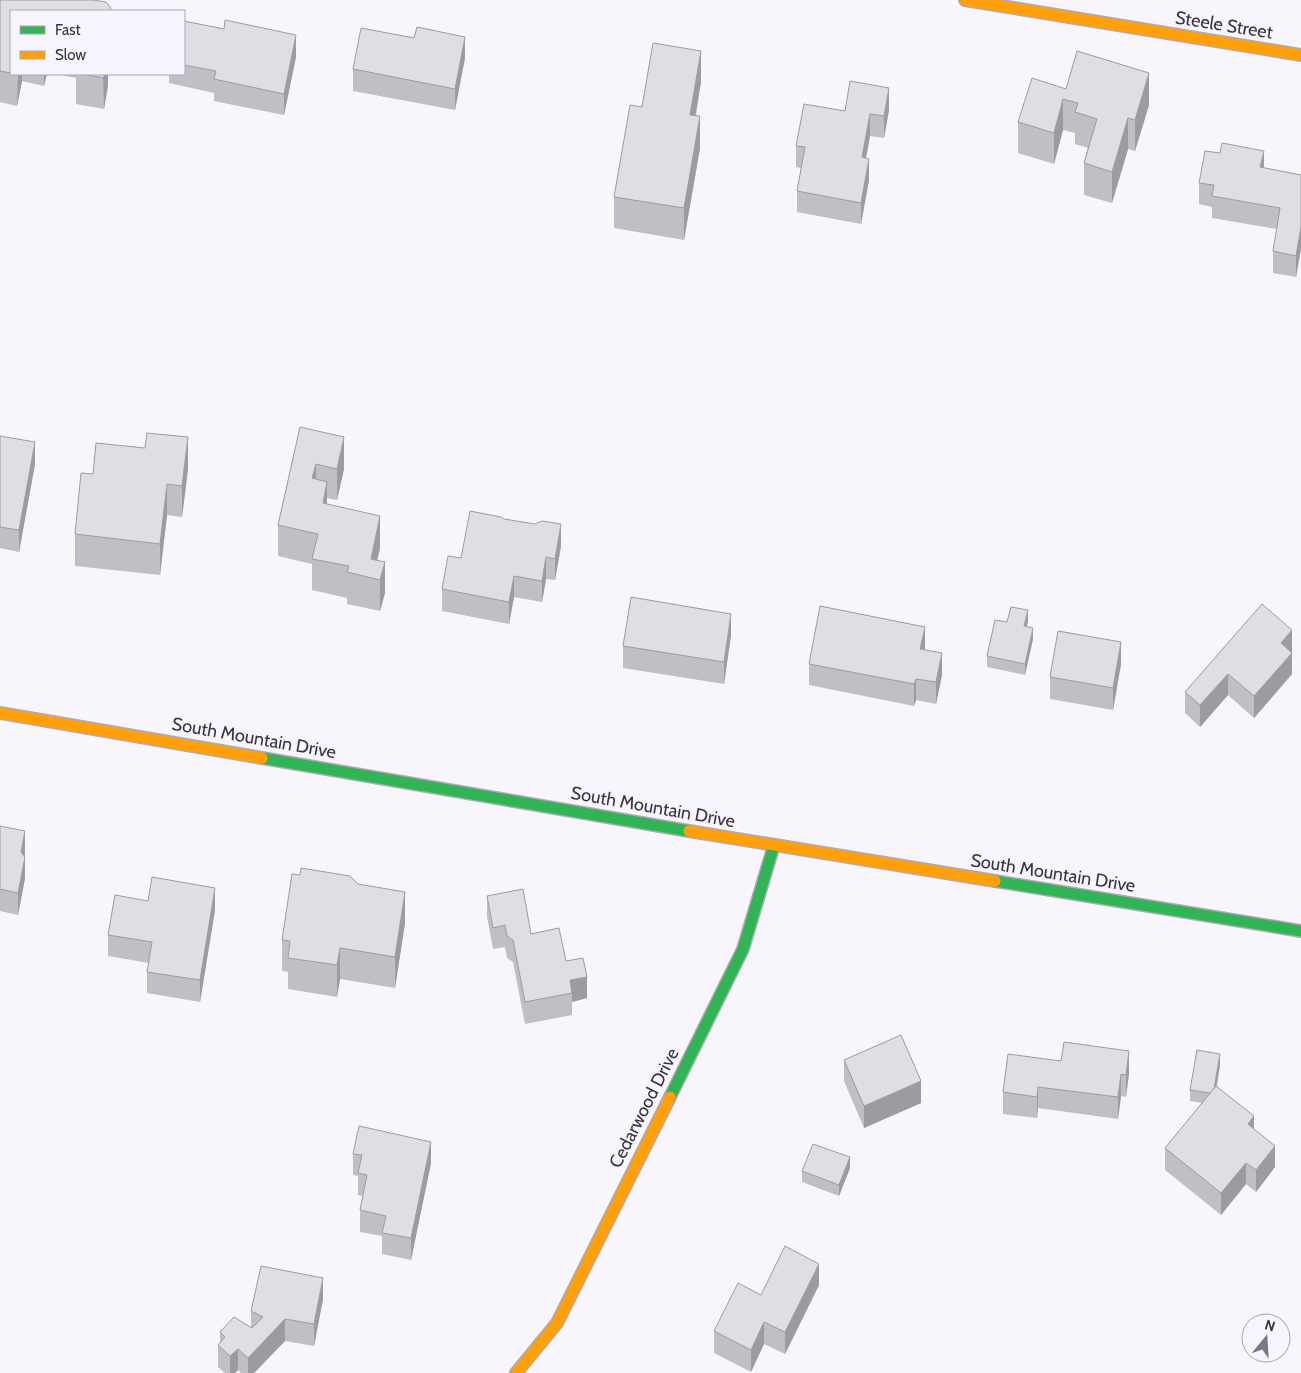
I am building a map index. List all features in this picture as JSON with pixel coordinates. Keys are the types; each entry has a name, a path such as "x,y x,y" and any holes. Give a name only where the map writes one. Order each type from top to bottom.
{"street":[{"name":"Steele Street","path":"964,0 1301,55"},
{"name":"South Mountain Drive","path":"0,713 774,845 1301,931"},
{"name":"Cedarwood Drive","path":"516,1373 557,1323 743,949 774,845"}],"building":[{"path":"0,0 93,0 106,2 111,8 110,10 10,10 10,73 0,71"},
{"path":"225,20 296,35 284,94 214,79 216,71 185,65 185,21 224,29"},
{"path":"417,27 465,37 455,89 353,69 361,28 414,38"},
{"path":"653,43 701,51 690,115 700,116 684,208 614,197 630,105 642,107"},
{"path":"1077,51 1149,73 1135,120 1128,118 1112,172 1084,163 1097,119 1075,112 1078,103 1063,99 1054,133 1018,122 1032,78 1066,89"},
{"path":"88,75 104,75 104,78"},
{"path":"850,81 889,88 884,116 870,114 862,157 869,159 861,203 797,191 805,147 796,146 804,104 845,111"},
{"path":"1222,143 1264,151 1260,167 1301,175 1301,227 1296,256 1273,251 1280,208 1212,196 1214,185 1199,183 1205,151 1220,153"},
{"path":"300,427 344,437 337,469 316,464 312,478 327,482 323,503 380,516 371,559 385,562 380,580 347,572 349,566 312,559 318,534 278,525"},
{"path":"147,433 188,437 182,486 167,484 160,544 75,534 81,473 93,474 96,443 145,448"},
{"path":"0,436 35,442 19,530 0,527"},
{"path":"470,511 535,524 542,521 561,524 555,559 546,557 542,581 514,576 509,602 442,589 448,556 461,558"},
{"path":"631,597 731,614 724,662 623,646"},
{"path":"1262,604 1292,630 1281,643 1292,653 1254,696 1228,674 1200,705 1185,692"},
{"path":"820,606 925,627 920,649 942,653 936,682 916,679 914,684 809,664"},
{"path":"1011,607 1028,610 1024,626 1033,628 1025,664 987,656 995,620 1007,622"},
{"path":"1058,631 1121,642 1113,688 1050,677"},
{"path":"0,826 25,831 21,852 25,857 18,893 0,889"},
{"path":"301,868 350,876 358,884 405,892 395,957 340,948 337,965 288,958 290,941 282,940 292,874 300,875"},
{"path":"152,877 215,888 200,980 147,972 152,942 108,935 115,895 148,901"},
{"path":"523,889 531,934 559,928 566,961 583,958 587,977 570,980 572,993 525,1002 513,940 507,936 505,925 493,928 487,896"},
{"path":"901,1035 921,1081 864,1106 844,1060"},
{"path":"1064,1042 1129,1051 1126,1075 1121,1074 1118,1097 1038,1087 1037,1097 1003,1092 1008,1054 1061,1061"},
{"path":"1197,1050 1220,1054 1214,1089 1210,1093 1190,1090"},
{"path":"1216,1086 1254,1116 1248,1124 1275,1146 1256,1170 1246,1163 1221,1193 1165,1148"},
{"path":"359,1126 431,1142 411,1238 382,1233 386,1216 360,1210 367,1175 358,1173 362,1155 353,1154"},
{"path":"813,1144 850,1157 839,1185 802,1171"},
{"path":"785,1246 819,1264 785,1332 764,1322 751,1350 714,1331 738,1283 761,1295"},
{"path":"261,1266 323,1278 314,1324 285,1319 248,1358 238,1349 230,1356 218,1345 225,1337 220,1332 234,1317 252,1328 263,1317 251,1311"}],"traffic: fast":[{"path":"262,758 689,831"},
{"path":"670,1097 743,949 774,845"},
{"path":"995,881 1301,931"}],"traffic: slow":[{"path":"965,0 1301,55"},
{"path":"0,713 262,758"},
{"path":"689,831 995,881"},
{"path":"516,1373 557,1323 670,1097"}]}
